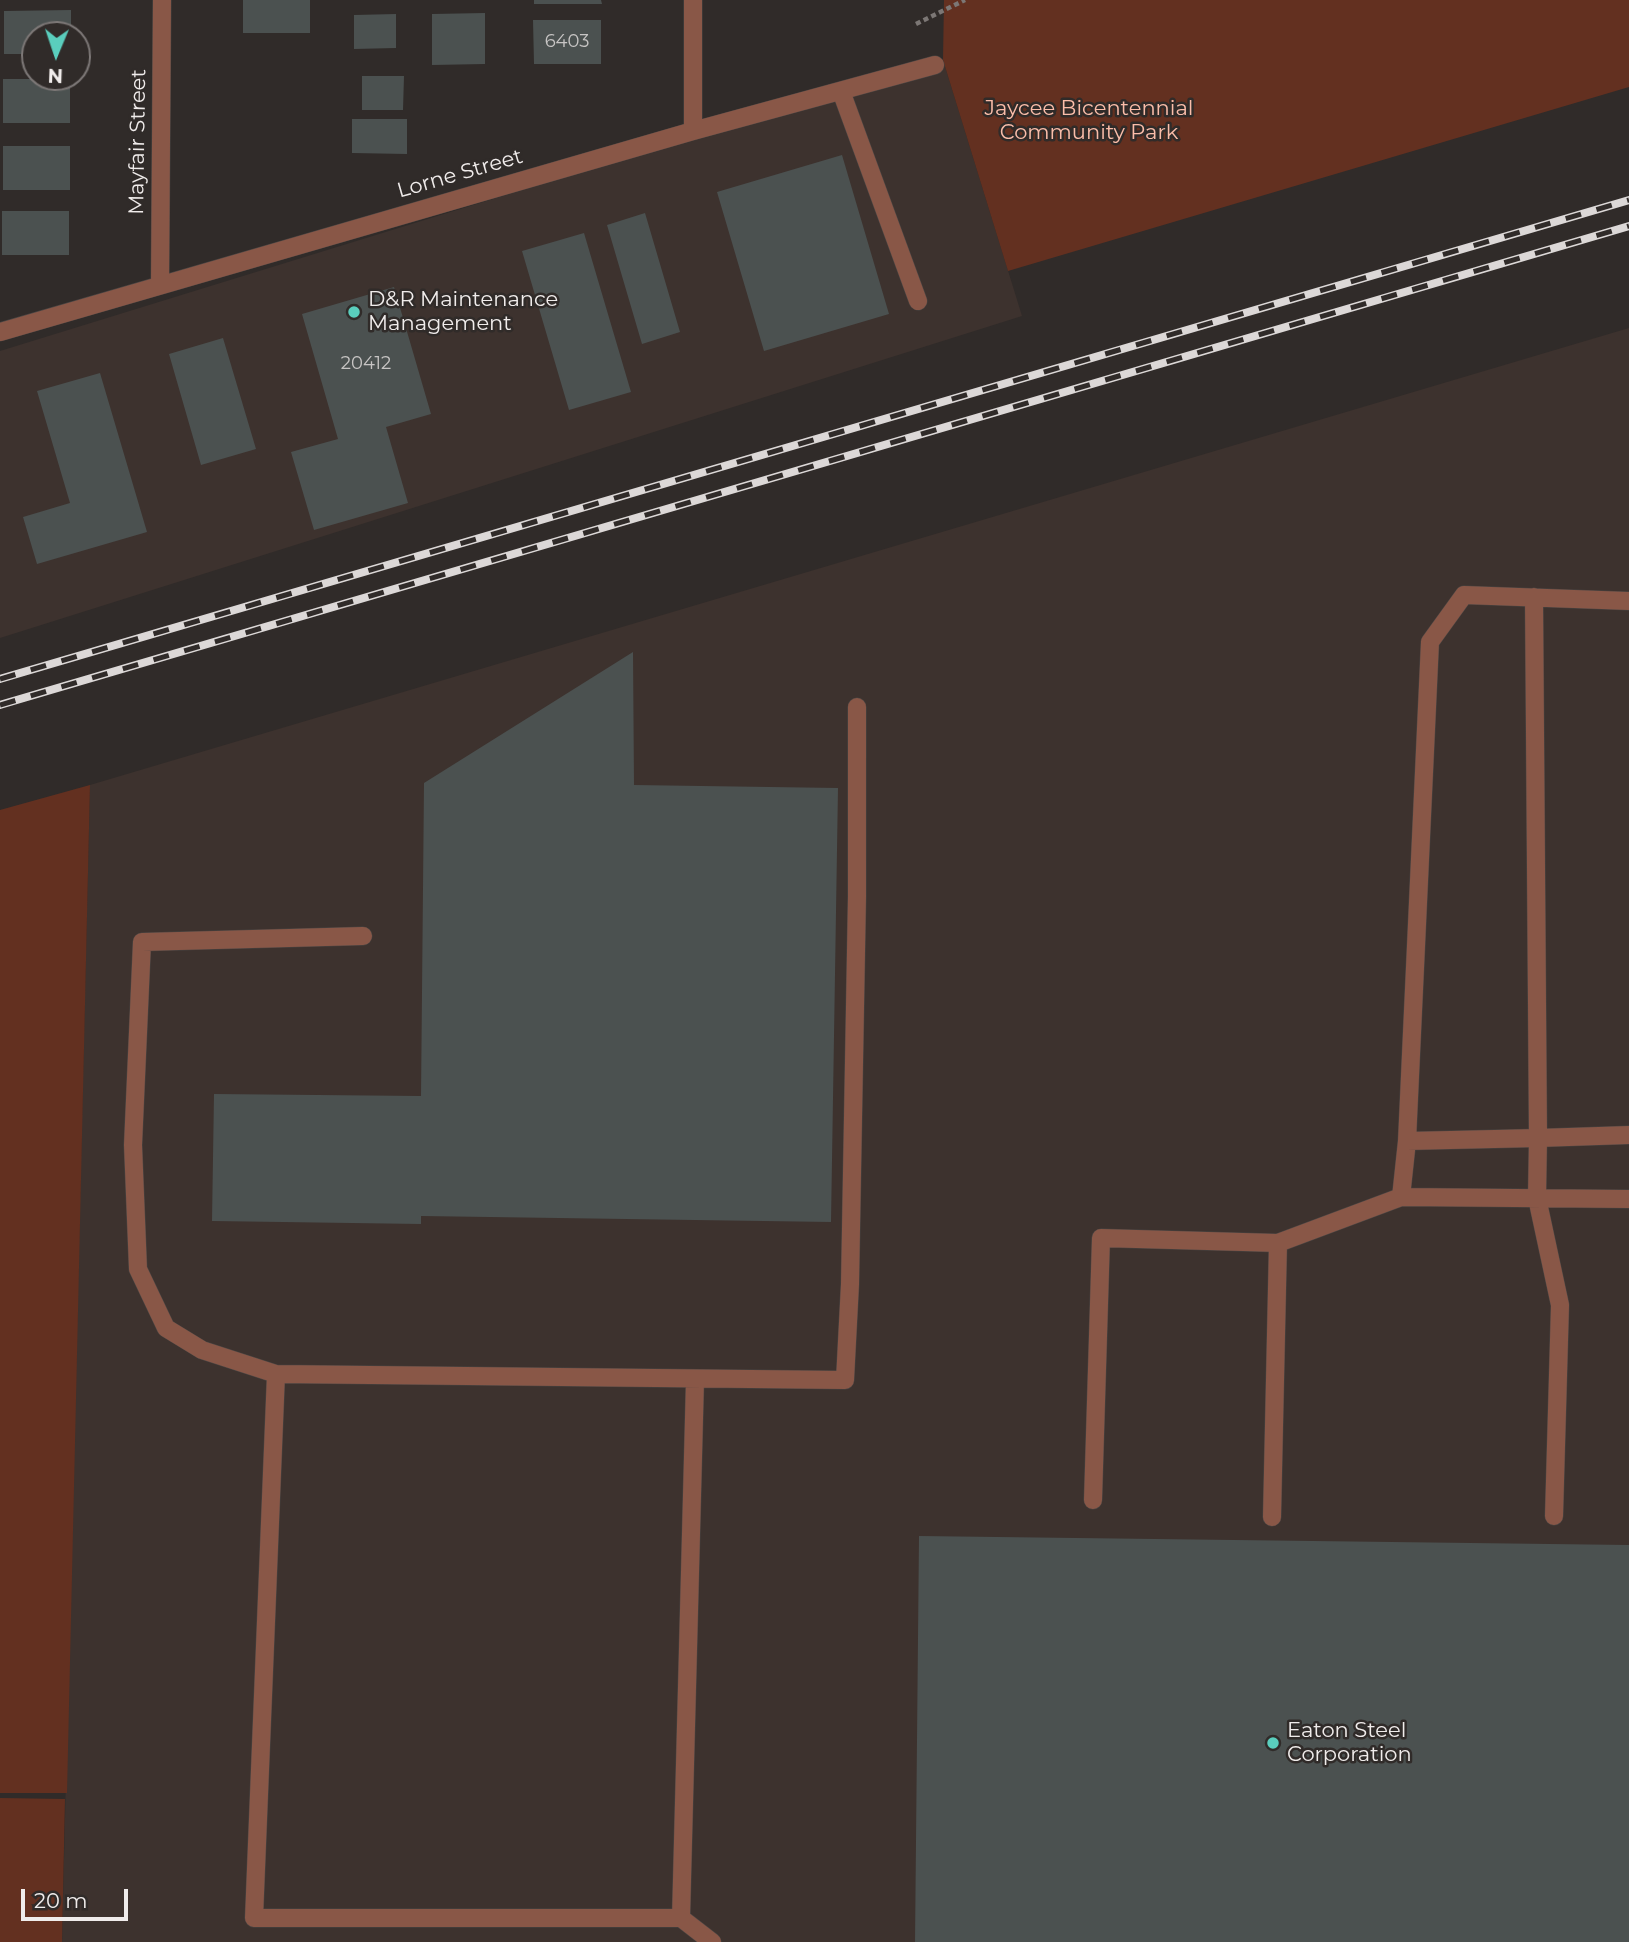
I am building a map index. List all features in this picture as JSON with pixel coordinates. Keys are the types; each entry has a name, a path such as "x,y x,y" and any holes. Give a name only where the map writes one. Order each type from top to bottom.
{"street":[{"name":"Mayfair Street","path":"160,285 162,0"},
{"path":"693,0 693,131"},
{"name":"Lorne Street","path":"0,332 693,131 935,65"},
{"path":"841,90 918,301"},
{"path":"1401,1197 1407,1141 1430,642 1464,595 1629,601"},
{"path":"1534,597 1537,1198 1560,1306 1555,1516"},
{"path":"363,936 142,942 133,1145 138,1269 166,1328 202,1350 276,1374 845,1380 850,1284 857,910 857,707"},
{"path":"1407,1141 1629,1135"},
{"path":"1093,1500 1101,1238 1278,1243 1401,1197 1629,1199"},
{"path":"1272,1517 1278,1243"},
{"path":"276,1374 254,1918 681,1918 712,1942"},
{"path":"681,1918 695,1380"}],"path":[{"path":"916,24 965,0"}],"shaded area":[{"path":"943,60 1022,316 0,638 0,351"},
{"path":"1629,328 1629,1942 62,1942 90,785"}],"green space":[{"name":"Jaycee Bicentennial Community Park","path":"944,0 1629,0 1629,87 1008,271 943,60"},
{"path":"90,785 67,1793 0,1793 0,810"},
{"path":"0,1798 65,1799 62,1942 0,1942"}],"building":[{"path":"243,0 310,0 310,33 243,33"},
{"path":"534,0 601,0 602,4 534,4"},
{"path":"71,10 71,21 21,21 21,54 4,54 4,11"},
{"path":"485,13 485,64 432,65 432,14"},
{"path":"396,14 396,48 354,49 354,15"},
{"path":"533,20 601,20 601,64 534,64"},
{"path":"362,76 404,76 403,110 362,110"},
{"path":"3,79 21,79 21,91 70,91 70,123 3,123"},
{"path":"352,119 407,119 407,154 352,153"},
{"path":"3,146 70,146 70,190 3,190"},
{"path":"842,155 889,314 764,351 717,192"},
{"path":"2,211 69,211 69,255 2,255"},
{"path":"645,213 680,332 642,344 607,225"},
{"path":"584,233 631,392 569,410 522,251"},
{"path":"394,287 431,414 386,427 408,503 314,530 291,452 338,439 302,314"},
{"path":"223,338 256,449 201,465 169,354"},
{"path":"100,373 147,532 37,564 23,517 70,503 37,391"},
{"path":"633,652 634,785 838,788 831,1222 421,1216 421,1224 212,1221 214,1094 421,1096 424,783"},
{"name":"Eaton Steel Corporation","path":"919,1536 1629,1545 1629,1942 915,1942"}],"railway":[{"path":"0,679 1629,200"},
{"path":"0,705 1629,226"}],"place":[{"name":"D&R Maintenance Management","path":"354,312"},
{"name":"Eaton Steel Corporation","path":"1273,1743"}]}
